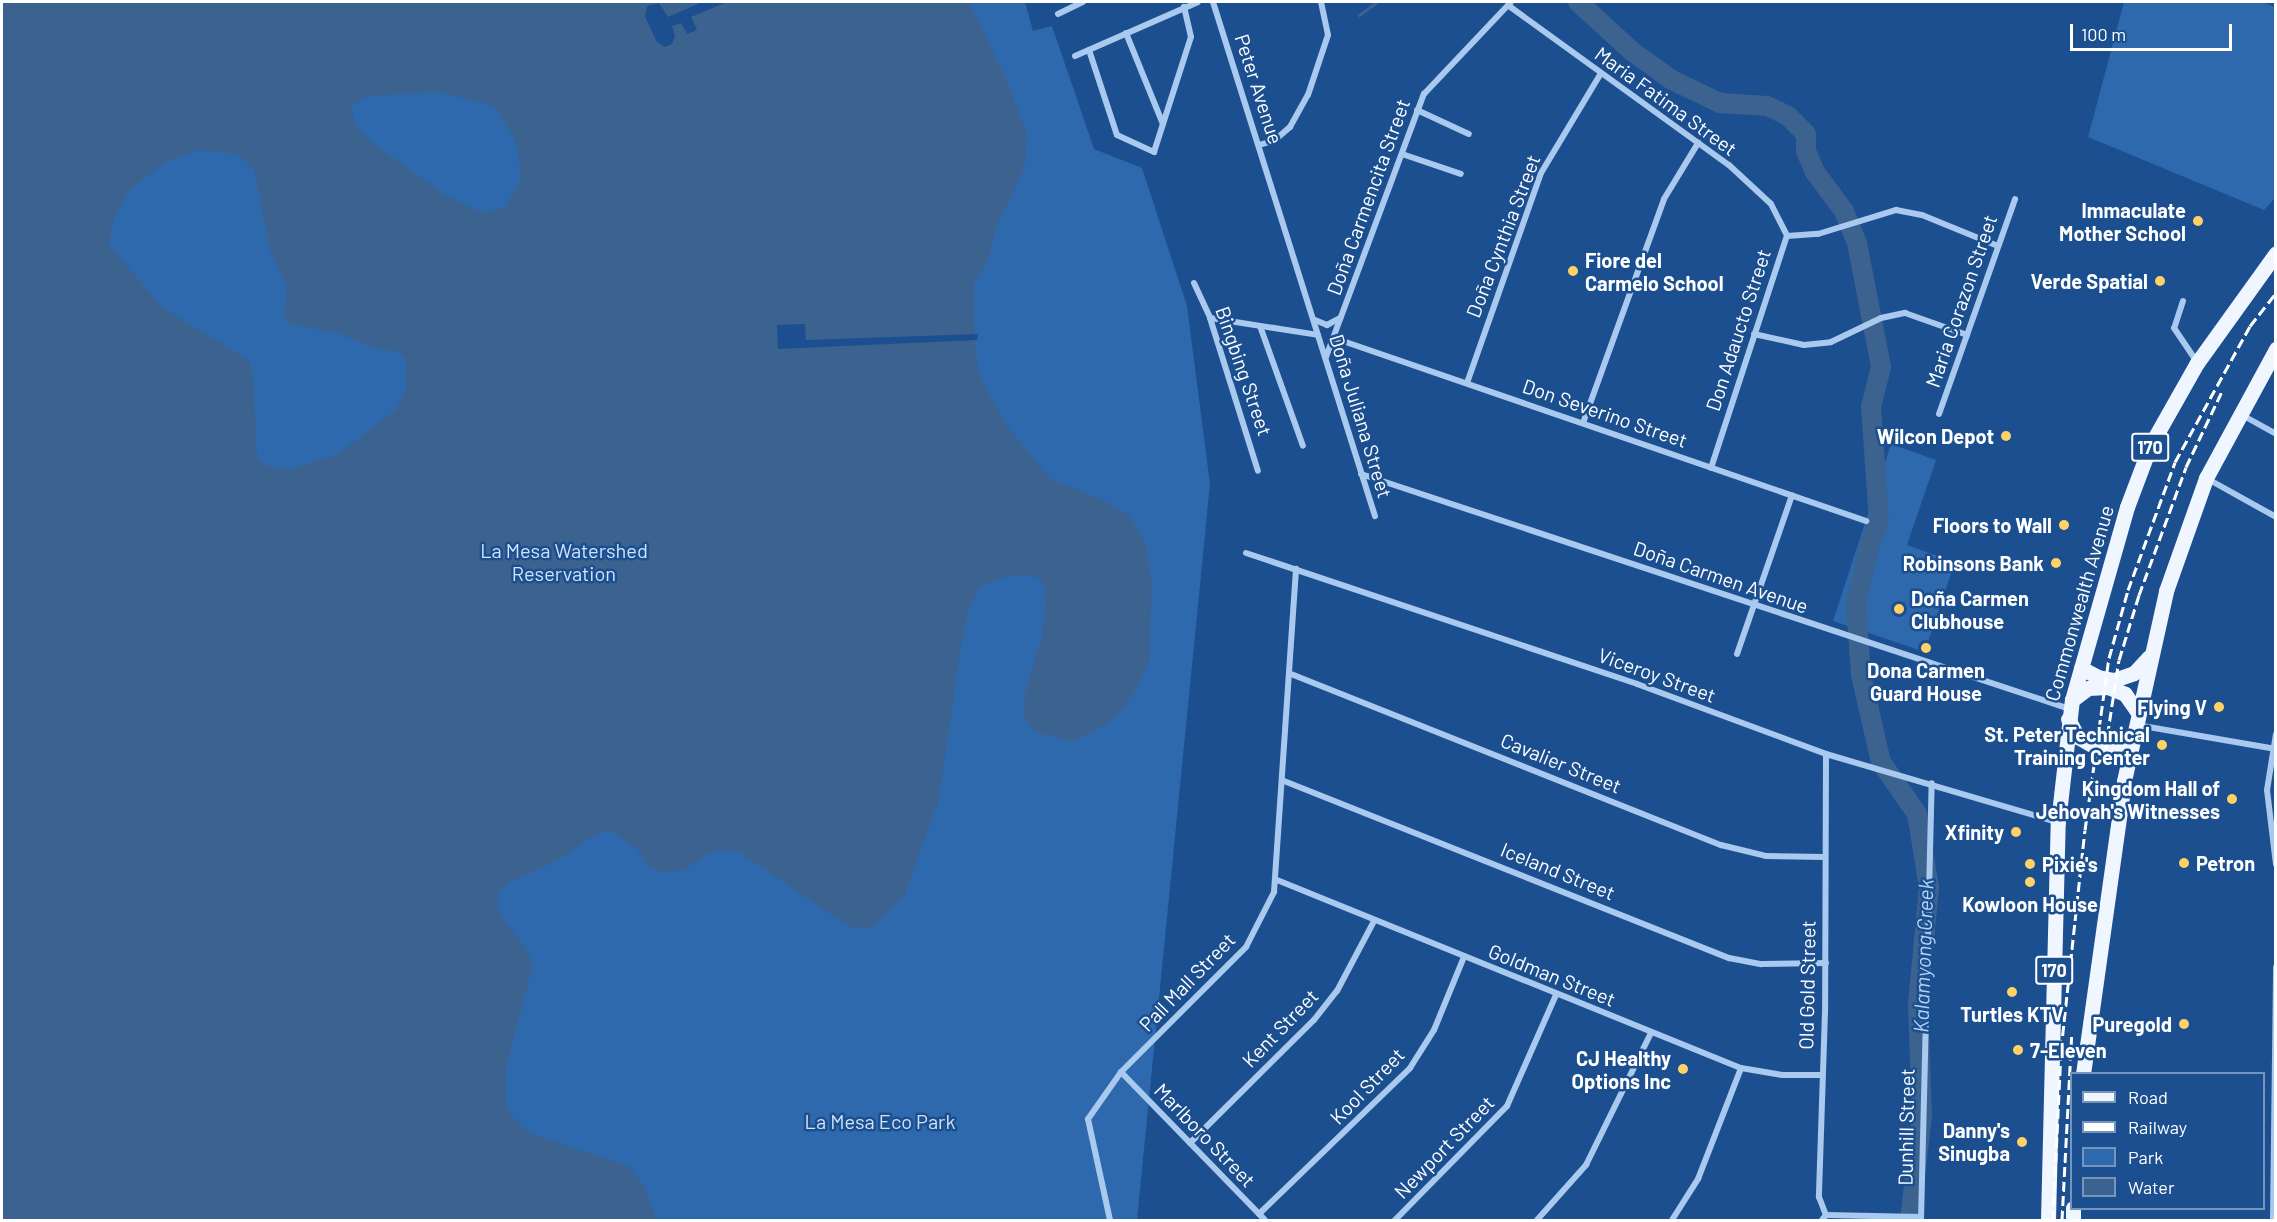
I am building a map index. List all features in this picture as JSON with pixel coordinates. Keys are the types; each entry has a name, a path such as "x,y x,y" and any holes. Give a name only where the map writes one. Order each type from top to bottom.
{"main road":[{"name":"Commonwealth Avenue","path":"2048,1221 2058,822 2070,709 2127,507 2150,446 2197,363 2276,253"},
{"name":"170","path":"2083,1072 2134,724 2166,591 2206,478 2239,414 2273,359"},
{"path":"2081,668 2097,678 2114,680 2134,673 2149,657"},
{"path":"2108,687 2125,694 2134,724 2114,747 2095,747 2078,737 2070,709 2088,688 2108,687"}],"street":[{"path":"1058,14 1080,2"},
{"path":"1075,56 1198,2"},
{"name":"Peter Avenue","path":"1213,2 1272,187"},
{"path":"1259,145 1275,140 1290,127 1308,95 1328,35 1321,2"},
{"name":"Maria Fatima Street","path":"1510,4 1600,75 1729,165 1771,204 1787,236"},
{"name":"Doña Carmencita Street","path":"1325,358 1417,110 1431,86 1510,4"},
{"path":"1089,50 1117,135 1154,152 1191,37 1185,7"},
{"path":"1126,33 1163,124"},
{"name":"Doña Cynthia Street","path":"1467,383 1541,173 1600,75"},
{"path":"1417,110 1469,134"},
{"path":"1583,423 1664,199 1698,143"},
{"path":"1402,154 1461,174"},
{"name":"Doña Juliana Street","path":"1272,187 1375,516"},
{"name":"Maria Corazon Street","path":"1939,414 2015,199"},
{"path":"1787,236 1803,237 1855,221 1904,211 1998,246"},
{"name":"Don Adaucto Street","path":"1711,468 1787,236"},
{"name":"Bingbing Street","path":"1194,283 1210,318 1258,471"},
{"path":"2183,301 2174,328 2177,338 2197,363"},
{"path":"1313,317 1320,324 1330,325 1343,312"},
{"path":"1754,334 1804,345 1831,342 1881,318 1905,314 1967,335"},
{"path":"1210,318 1318,335"},
{"path":"1260,326 1303,446"},
{"name":"Don Severino Street","path":"1334,338 1866,521"},
{"path":"2239,414 2276,434"},
{"name":"Doña Carmen Avenue","path":"1361,474 2070,709"},
{"path":"2206,478 2276,517"},
{"path":"1737,654 1792,495"},
{"name":"Viceroy Street","path":"1246,553 1637,684 1826,754 1932,783 2058,822"},
{"name":"Pall Mall Street","path":"1110,1221 1088,1119 1121,1072 1246,947 1268,907 1277,880 1296,570"},
{"name":"Cavalier Street","path":"1291,674 1721,845 1766,856 1824,857"},
{"path":"2134,724 2274,749"},
{"path":"2276,734 2267,790 2276,864"},
{"name":"Old Gold Street","path":"1824,1218 1819,1197 1826,963 1824,857 1826,754"},
{"name":"Iceland Street","path":"1284,781 1729,958 1761,964 1826,963"},
{"name":"Dunhill Street","path":"1921,1219 1932,783"},
{"name":"Goldman Street","path":"1277,880 1556,995 1741,1068 1782,1075 1821,1075"},
{"name":"Kent Street","path":"1190,1143 1314,1020 1337,991 1374,921"},
{"name":"Kool Street","path":"1259,1214 1410,1068 1434,1030 1464,957"},
{"path":"2273,1221 2276,967"},
{"name":"Newport Street","path":"1395,1221 1507,1106 1556,995"},
{"path":"1538,1221 1586,1165 1651,1033"},
{"path":"1672,1221 1698,1179 1741,1068"},
{"name":"Marlboro Street","path":"1121,1072 1266,1221"},
{"path":"1824,1218 1921,1219"}],"green space":[{"name":"La Mesa Watershed Reservation","path":"2,2 1025,2 1033,31 1052,26 1094,149 1142,168 1187,306 1210,484 1137,1220 2,1220"},
{"path":"2124,2 2262,2 2275,7 2275,198 2264,210 2088,137"},
{"path":"1891,444 1936,460 1907,545 1955,562 1927,645 1921,643 1919,650 1833,621"}],"water":[{"name":"La Mesa Watershed Reservation","path":"2,2 969,2 1007,81 1028,137 1024,169 998,222 988,261 974,283 974,340 980,377 1006,424 1052,480 1101,499 1129,516 1145,542 1152,581 1149,662 1136,690 1116,717 1090,734 1071,741 1034,732 1023,714 1025,693 1042,636 1046,606 1043,582 1033,575 1003,577 979,588 969,608 960,652 939,799 904,896 870,929 852,927 835,917 738,851 713,851 684,870 662,872 650,868 637,849 610,830 596,834 558,860 508,883 500,890 496,903 503,919 526,948 533,964 506,1069 506,1102 511,1115 527,1132 628,1166 645,1187 656,1220 2,1220","holes":["440,92 494,106 513,136 519,154 520,182 505,207 483,213 446,196 370,141 354,123 352,105 366,96","198,150 239,154 254,170 270,250 287,287 284,316 289,324 335,332 374,348 398,352 406,359 406,390 396,410 337,455 290,469 267,466 257,458 253,373 248,360 163,308 109,245 114,217 130,190 165,162"]}],"pier":[{"path":"702,2 727,2 691,17 697,30 687,34 681,23 672,26 675,36 672,44 665,47 657,42 645,17 647,6 659,3 668,17"},
{"path":"805,324 806,340 978,334 977,340 778,349 777,325"}],"waterway":[{"path":"1359,15 1377,2"},
{"name":"Kalamyong Creek","path":"1578,2 1633,52 1672,80 1720,103 1767,106 1788,116 1806,134 1806,151 1815,172 1844,211 1857,243 1881,367 1871,407 1879,522 1870,543 1856,603 1861,675 1881,762 1917,814 1929,887 1918,1003 1922,1115 1910,1220"}],"railway":[{"path":"2053,1220 2061,1050 2085,830 2109,658 2128,590 2175,462 2250,326 2276,293"},
{"path":"2103,764 2119,660 2139,595 2186,467 2223,389"},
{"path":"2062,1220 2072,1032"}],"place":[{"name":"Immaculate Mother School","path":"2198,221"},
{"name":"Fiore del Carmelo School","path":"1573,271"},
{"name":"Verde Spatial","path":"2160,281"},
{"name":"Wilcon Depot","path":"2006,436"},
{"name":"Floors to Wall","path":"2064,525"},
{"name":"Robinsons Bank","path":"2056,563"},
{"name":"Doña Carmen Clubhouse","path":"1899,609"},
{"name":"Dona Carmen Guard House","path":"1926,648"},
{"name":"Flying V","path":"2219,707"},
{"name":"St. Peter Technical Training Center","path":"2162,745"},
{"name":"Kingdom Hall of Jehovah's Witnesses","path":"2232,799"},
{"name":"Xfinity","path":"2016,832"},
{"name":"Petron","path":"2184,863"},
{"name":"Pixie's","path":"2030,864"},
{"name":"Kowloon House","path":"2030,882"},
{"name":"Turtles KTV","path":"2012,992"},
{"name":"Puregold","path":"2184,1024"},
{"name":"7-Eleven","path":"2018,1050"},
{"name":"CJ Healthy Options Inc","path":"1683,1069"},
{"name":"Danny's Sinugba","path":"2022,1142"}],"park label":[{"name":"La Mesa Eco Park","path":"880,1121"}]}
